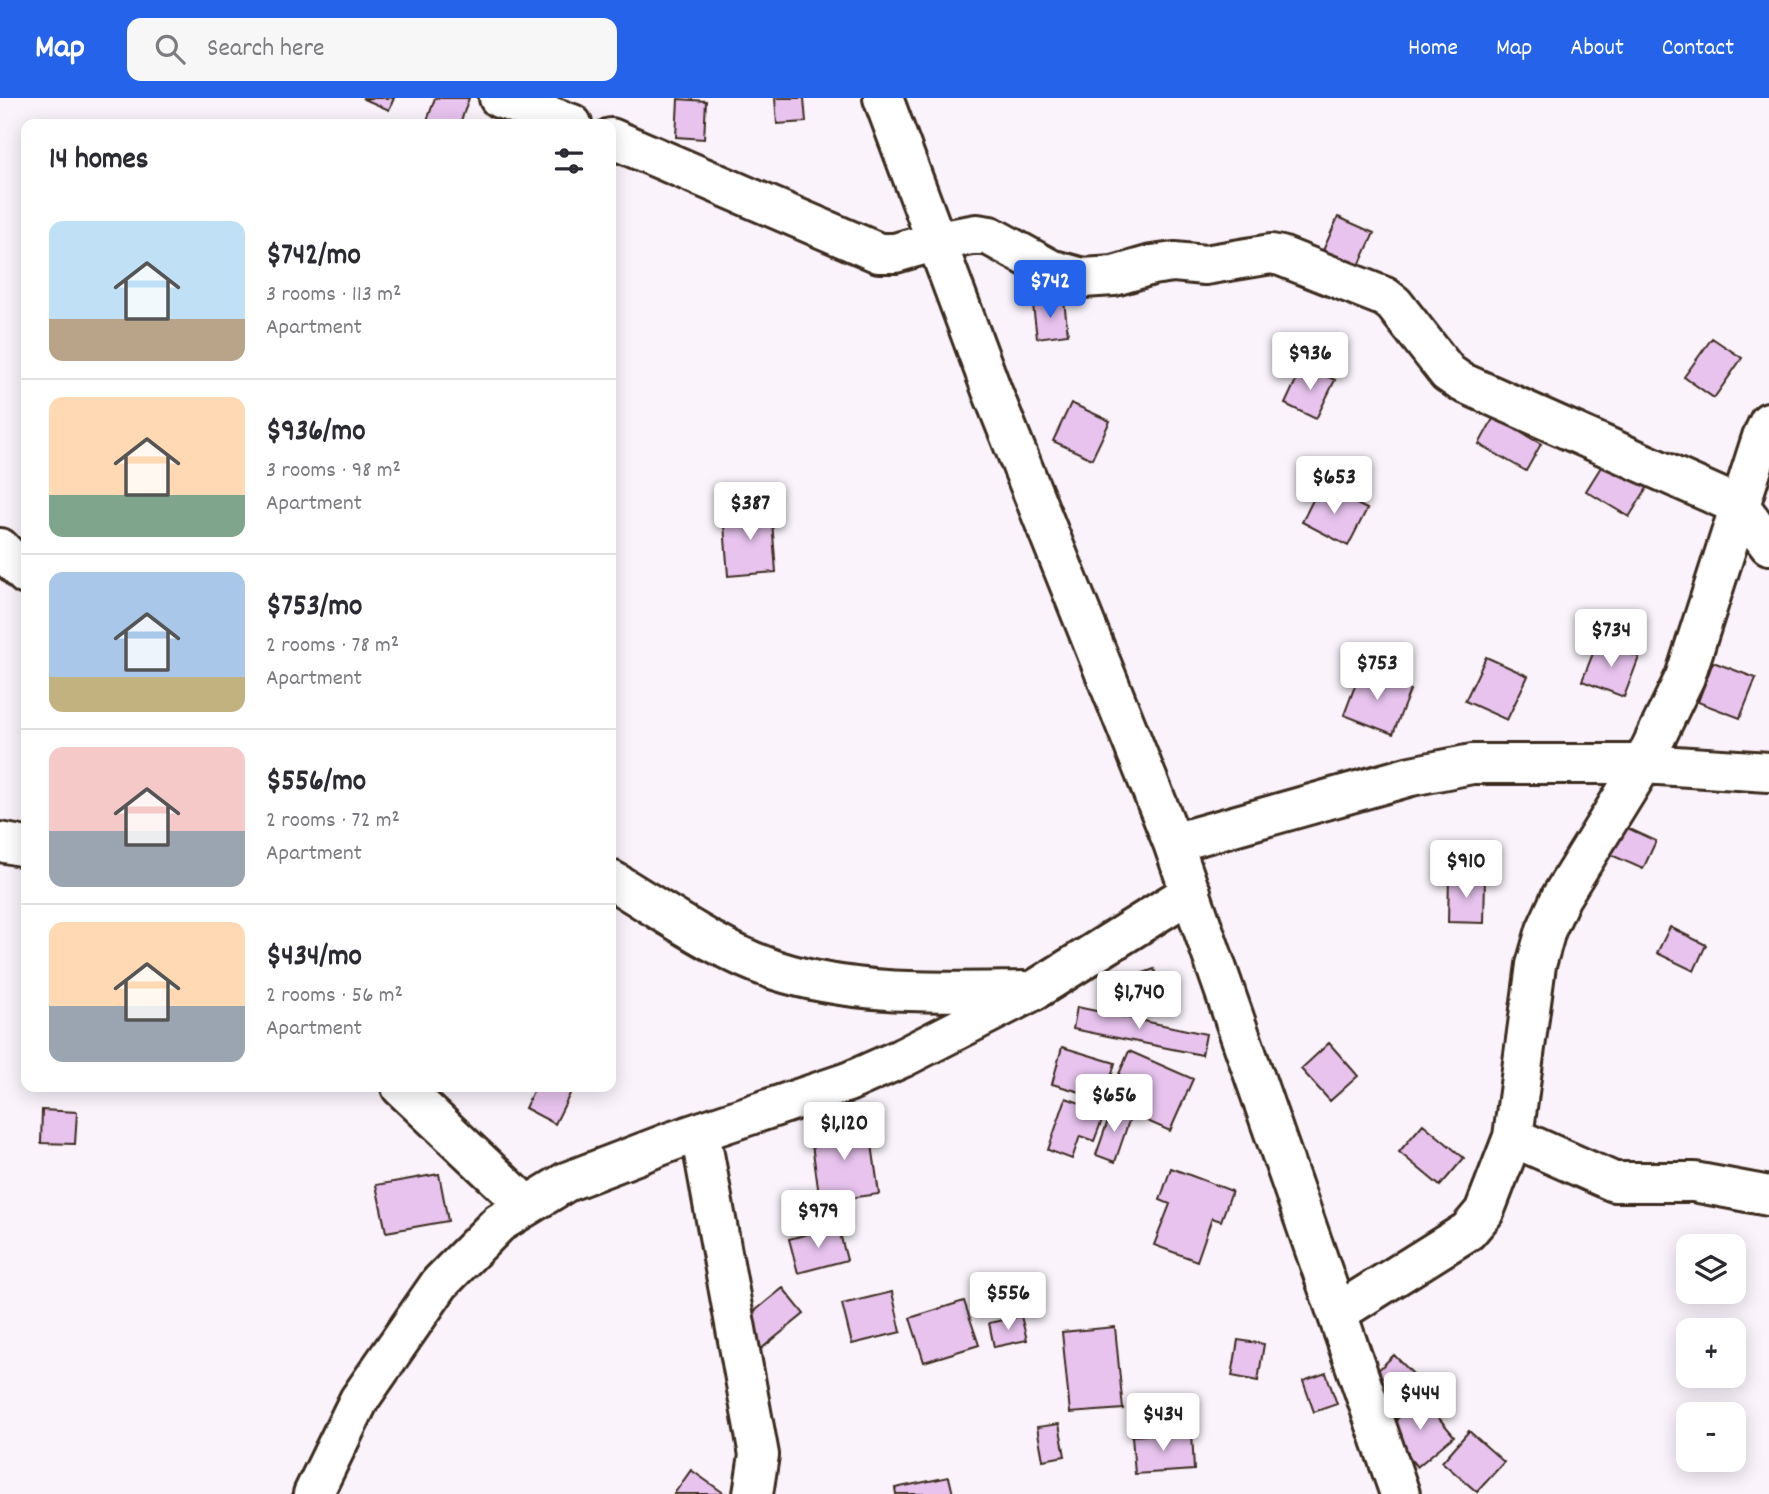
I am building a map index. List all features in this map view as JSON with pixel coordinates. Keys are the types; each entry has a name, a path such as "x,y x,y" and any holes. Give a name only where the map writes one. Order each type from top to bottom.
{"street":[{"path":"499,98 558,119"},
{"path":"883,98 992,391 1173,843 1400,1494"},
{"path":"616,140 879,253 895,253 937,241 977,234 990,236 1050,270 1083,278 1115,276 1152,265 1174,262 1205,265 1270,254 1281,256 1394,304 1448,373 1461,382 1740,506 1769,545"},
{"path":"1337,1313 1468,1231 1484,1212 1513,1137 1536,965 1546,930 1561,897 1643,764 1685,677 1769,422"},
{"path":"0,548 21,570"},
{"path":"1173,843 1411,776 1472,764 1643,764 1769,772"},
{"path":"0,842 21,846"},
{"path":"616,883 726,948 774,970 834,985 916,992 1033,991"},
{"path":"313,1494 359,1400 440,1283 499,1223 566,1182 700,1132 848,1082 902,1058 1033,991 1191,892"},
{"path":"406,1092 527,1206"},
{"path":"700,1132 759,1455 753,1494"},
{"path":"1513,1137 1614,1182 1694,1182 1769,1196"}],"building":[{"path":"362,98 394,98 389,110"},
{"path":"435,98 469,98 462,119 428,119"},
{"path":"775,98 804,98 806,122 777,124"},
{"path":"678,99 706,101 704,139 676,137"},
{"path":"1338,217 1374,233 1357,270 1321,255"},
{"path":"1064,301 1068,334 1037,338 1033,305"},
{"path":"1712,338 1742,358 1714,398 1684,377"},
{"path":"1303,365 1335,380 1316,419 1285,404"},
{"path":"1071,403 1110,421 1092,459 1053,441"},
{"path":"1494,417 1541,444 1526,471 1479,444"},
{"path":"1604,462 1647,488 1629,517 1586,491"},
{"path":"1320,486 1367,509 1348,546 1302,522"},
{"path":"771,508 776,572 728,576 723,512"},
{"path":"1598,641 1639,657 1624,697 1582,681"},
{"path":"1486,657 1528,676 1507,720 1465,701"},
{"path":"1713,662 1756,678 1740,718 1698,702"},
{"path":"1361,670 1410,690 1393,734 1344,715"},
{"path":"1621,825 1656,841 1643,869 1609,854"},
{"path":"1449,876 1485,877 1484,923 1448,922"},
{"path":"1670,927 1706,945 1694,971 1657,953"},
{"path":"1154,969 1166,999 1134,1012 1122,981"},
{"path":"1077,1007 1206,1034 1202,1055 1073,1029"},
{"path":"1329,1043 1358,1076 1330,1101 1301,1069"},
{"path":"1062,1047 1115,1063 1105,1099 1052,1084"},
{"path":"1129,1051 1193,1079 1170,1131 1145,1120 1148,1114 1109,1097"},
{"path":"533,1092 571,1092 555,1124 525,1108"},
{"path":"1066,1098 1105,1112 1094,1141 1080,1136 1072,1159 1048,1150"},
{"path":"1113,1106 1132,1112 1115,1162 1096,1155"},
{"path":"42,1110 77,1112 75,1144 41,1143"},
{"path":"869,1123 879,1194 820,1202 810,1130"},
{"path":"1423,1124 1464,1158 1440,1186 1399,1152"},
{"path":"1171,1168 1232,1191 1221,1221 1212,1218 1197,1261 1154,1245 1170,1204 1160,1200"},
{"path":"439,1174 448,1221 386,1232 376,1185"},
{"path":"838,1226 847,1260 798,1273 789,1239"},
{"path":"783,1288 804,1314 756,1353 735,1327"},
{"path":"892,1292 901,1332 852,1344 842,1304"},
{"path":"964,1301 979,1345 924,1362 910,1318"},
{"path":"1021,1316 1027,1340 994,1347 989,1323"},
{"path":"1115,1327 1123,1409 1070,1413 1062,1332"},
{"path":"1238,1340 1264,1344 1258,1381 1232,1376"},
{"path":"1394,1355 1416,1377 1390,1402 1368,1380"},
{"path":"1326,1373 1337,1404 1314,1412 1303,1381"},
{"path":"1422,1398 1454,1436 1417,1467 1385,1429"},
{"path":"1059,1424 1065,1456 1043,1460 1037,1427"},
{"path":"1469,1431 1504,1462 1477,1492 1442,1462"},
{"path":"1192,1432 1194,1470 1135,1474 1132,1436"},
{"path":"691,1470 725,1494 674,1494"},
{"path":"949,1477 953,1494 896,1494 895,1488"}]}
